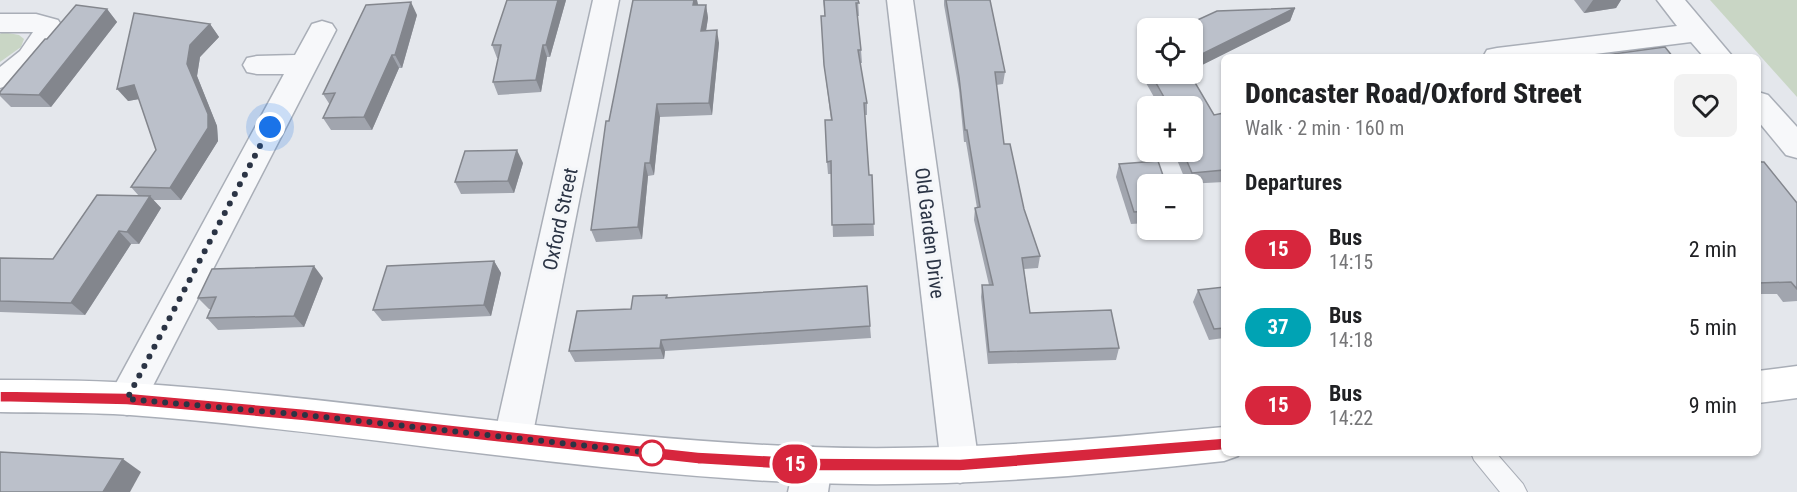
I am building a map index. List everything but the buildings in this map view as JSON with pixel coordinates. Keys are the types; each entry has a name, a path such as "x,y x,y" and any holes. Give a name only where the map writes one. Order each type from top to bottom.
{"street":[{"name":"Oxford Street","path":"513,438 606,0"},
{"name":"Old Garden Drive","path":"900,0 960,465"},
{"path":"1670,0 1716,54"},
{"path":"0,23 36,23 48,26 48,34 19,69 10,76 0,78"},
{"path":"127,399 322,30"},
{"path":"1521,54 1698,32"},
{"path":"257,64 303,64"},
{"path":"1761,105 1797,147"},
{"path":"1761,387 1797,382"},
{"path":"0,396 127,399 305,415 698,458 811,478 1221,444"}],"lane":[{"path":"1485,456 1515,492"}],"green space":[{"path":"1710,0 1797,0 1797,97 1761,57 1761,54 1758,54"},
{"path":"3,32 19,35 24,39 21,47 0,62 0,34"}],"bus line":[{"name":"15","path":"0,396 127,399 305,415 698,458 813,465 960,465 1221,444"}],"route":[{"path":"270,127 127,399 305,415 652,453"}]}
